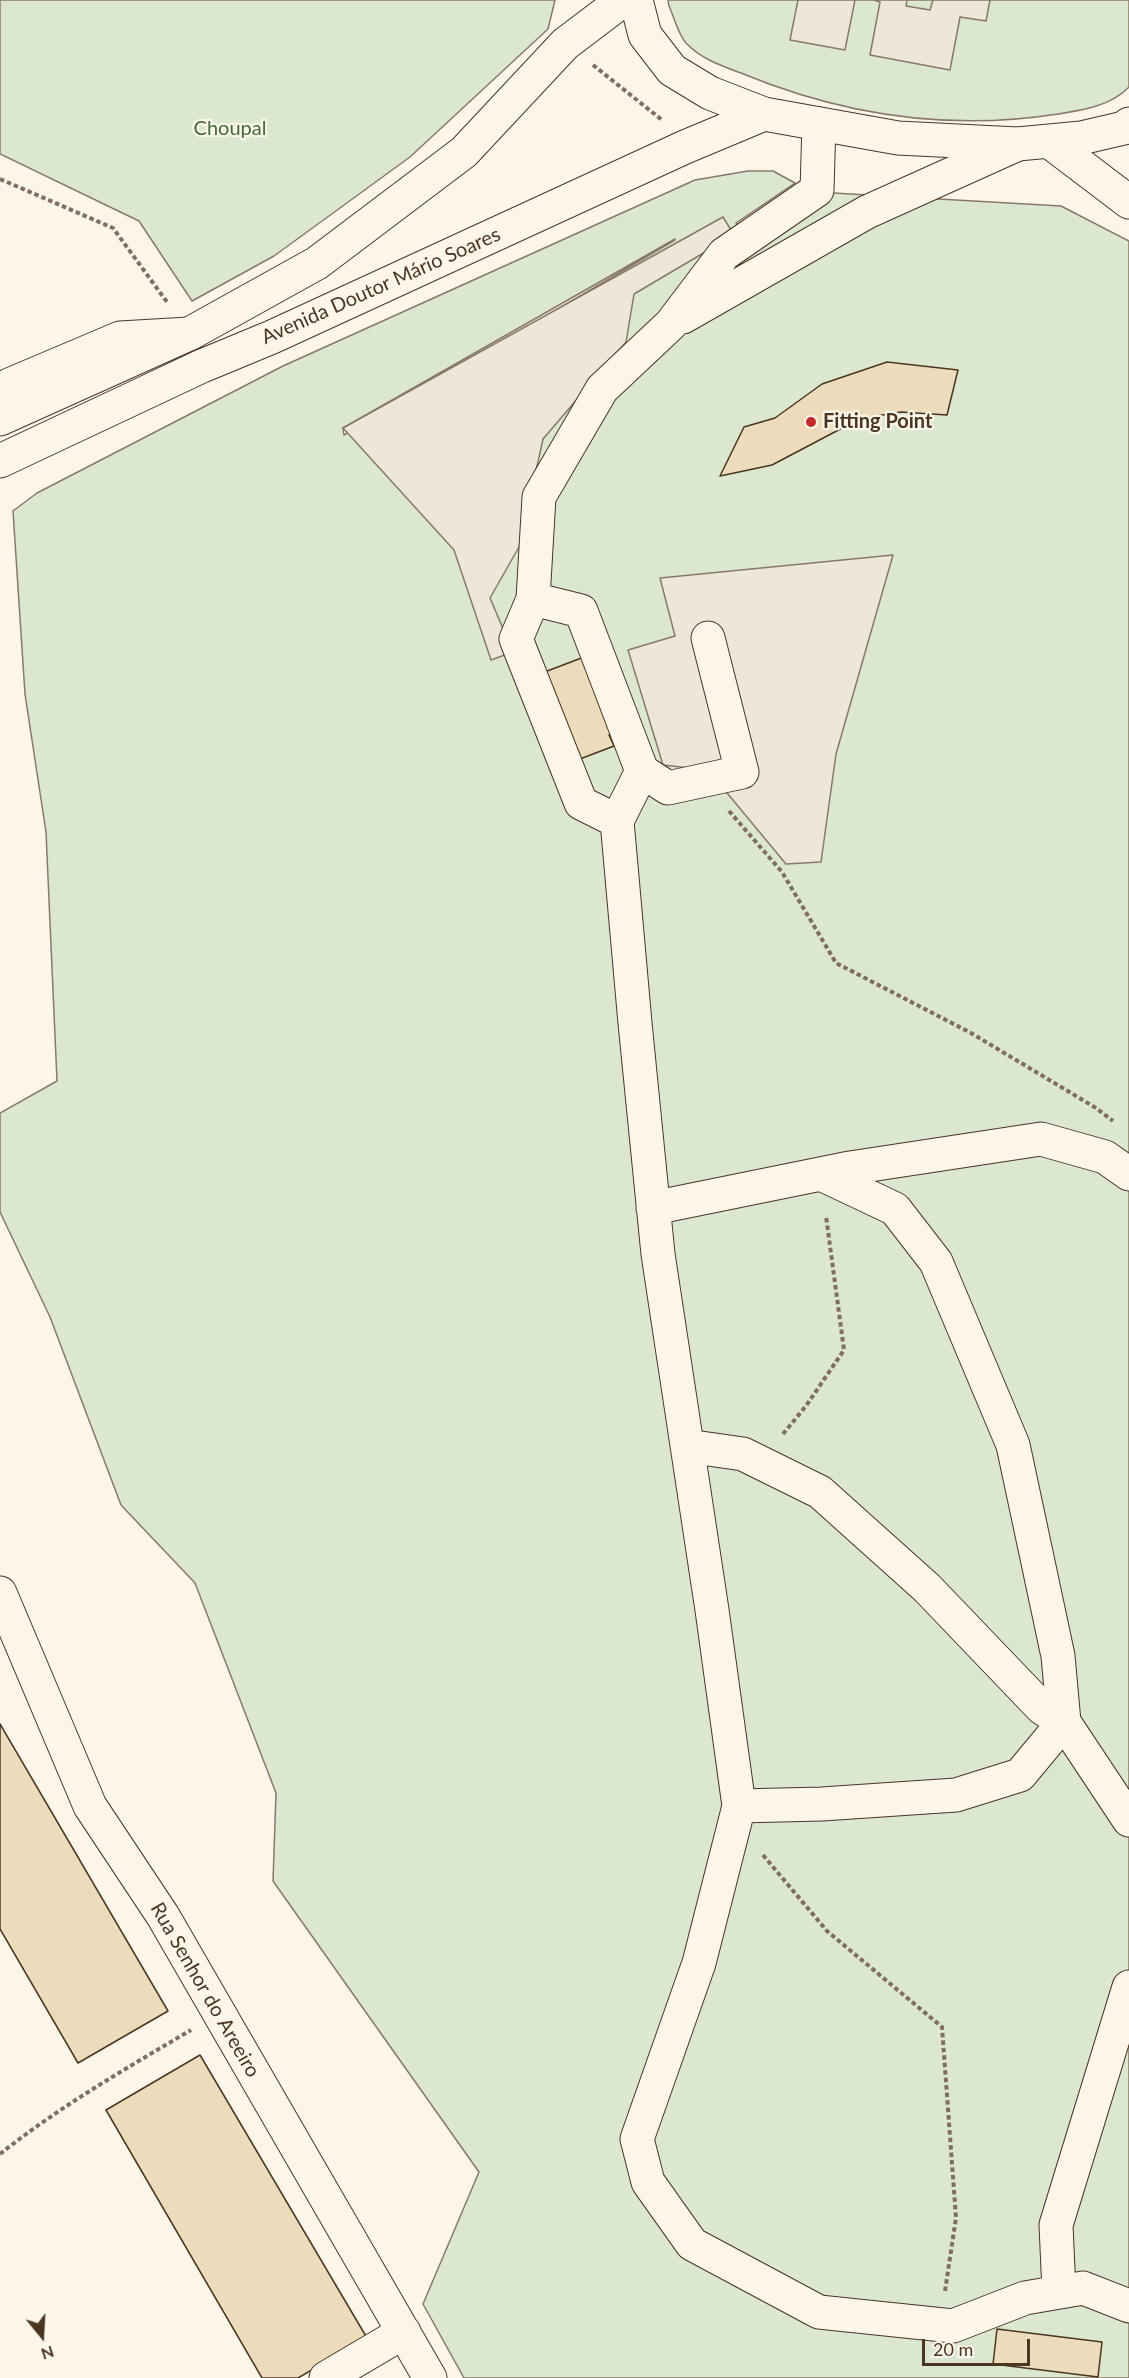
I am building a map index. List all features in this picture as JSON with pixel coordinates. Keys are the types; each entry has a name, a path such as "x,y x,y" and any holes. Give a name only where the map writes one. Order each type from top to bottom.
{"main road":[{"name":"Avenida Doutor Mário Soares","path":"0,419 191,333 316,263 464,153 565,44 623,0"},
{"path":"636,0 645,35 672,70 710,93 764,114 898,138 1034,143 1081,138 1127,127"},
{"name":"Avenida Doutor Mário Soares","path":"0,461 202,366 291,328 685,147 764,114"},
{"path":"617,821 581,802 516,639 533,599 539,497 602,389 671,324 724,254 817,190 819,124"},
{"path":"1034,143 1129,202"},
{"path":"671,324 867,212 1034,143"},
{"path":"0,394 9,385 120,338 191,333"},
{"path":"533,599 581,611 642,771 668,788 742,772 708,638"},
{"path":"642,771 617,821 658,1254 687,1446 737,1814 699,1963 637,2139 648,2182 692,2244 819,2312 953,2326 1025,2298 1083,2288 1129,2306"},
{"path":"653,1208 821,1174 1041,1139 1105,1157 1129,1174"},
{"path":"737,1814 822,1804 956,1795 1020,1775 1064,1722 1058,1656 1013,1445 936,1262 895,1209 821,1174"},
{"path":"687,1446 743,1454 820,1492 927,1588 1042,1708 1064,1722 1129,1820"},
{"name":"Rua Senhor do Areeiro","path":"0,1593 90,1806 163,1916 430,2378"},
{"path":"1059,2292 1056,2225 1129,1987"},
{"path":"326,2378 404,2332"}],"path":[{"path":"593,65 665,123"},
{"path":"0,179 113,228 191,333"},
{"path":"703,781 782,872 836,963 971,1033 1096,1108 1121,1127"},
{"path":"760,1462 806,1406 844,1350 821,1174"},
{"path":"737,1814 827,1931 942,2027 957,2218 939,2324"},
{"path":"0,2154 26,2133 121,2071 220,2013"}],"green space":[{"name":"Choupal","path":"0,0 555,0 548,29 410,157 274,256 192,301 139,221 0,154"},
{"path":"668,0 1129,0 1129,87 1114,99 1087,109 1018,119 937,120 857,109 779,88 705,58 683,39"},
{"path":"748,171 773,171 795,183 736,223 739,228 798,191 1061,206 1129,241 1129,2378 464,2378 423,2304 479,2172 273,1881 276,1793 195,1583 121,1505 50,1317 0,1212 0,1113 57,1081 46,832 25,694 13,511 37,493 283,366 695,180","holes":["675,240 344,435 343,428"]}],"shaded area":[{"path":"798,0 855,0 845,50 790,40"},
{"path":"874,0 907,0 906,6 930,10 933,0 990,0 986,21 960,17 950,70 870,55 880,2"},
{"path":"723,217 734,235 634,294 626,342 543,439 519,547 490,598 513,652 491,660 454,550 343,428"},
{"path":"893,555 836,754 821,862 786,864 708,770 663,765 628,650 675,636 660,578"}],"building":[{"name":"Fitting Point","path":"887,362 958,370 947,415 901,412 876,416 848,425 772,465 720,476 744,427 775,418 822,384"},
{"path":"584,657 614,733 609,735 614,746 580,759 542,673"},
{"path":"0,1724 168,2011 78,2063 0,1929"},
{"path":"200,2055 367,2338 298,2378 262,2378 106,2110"},
{"path":"997,2329 1102,2342 1098,2377 993,2364"}],"place":[{"name":"Fitting Point","path":"811,422"}]}
